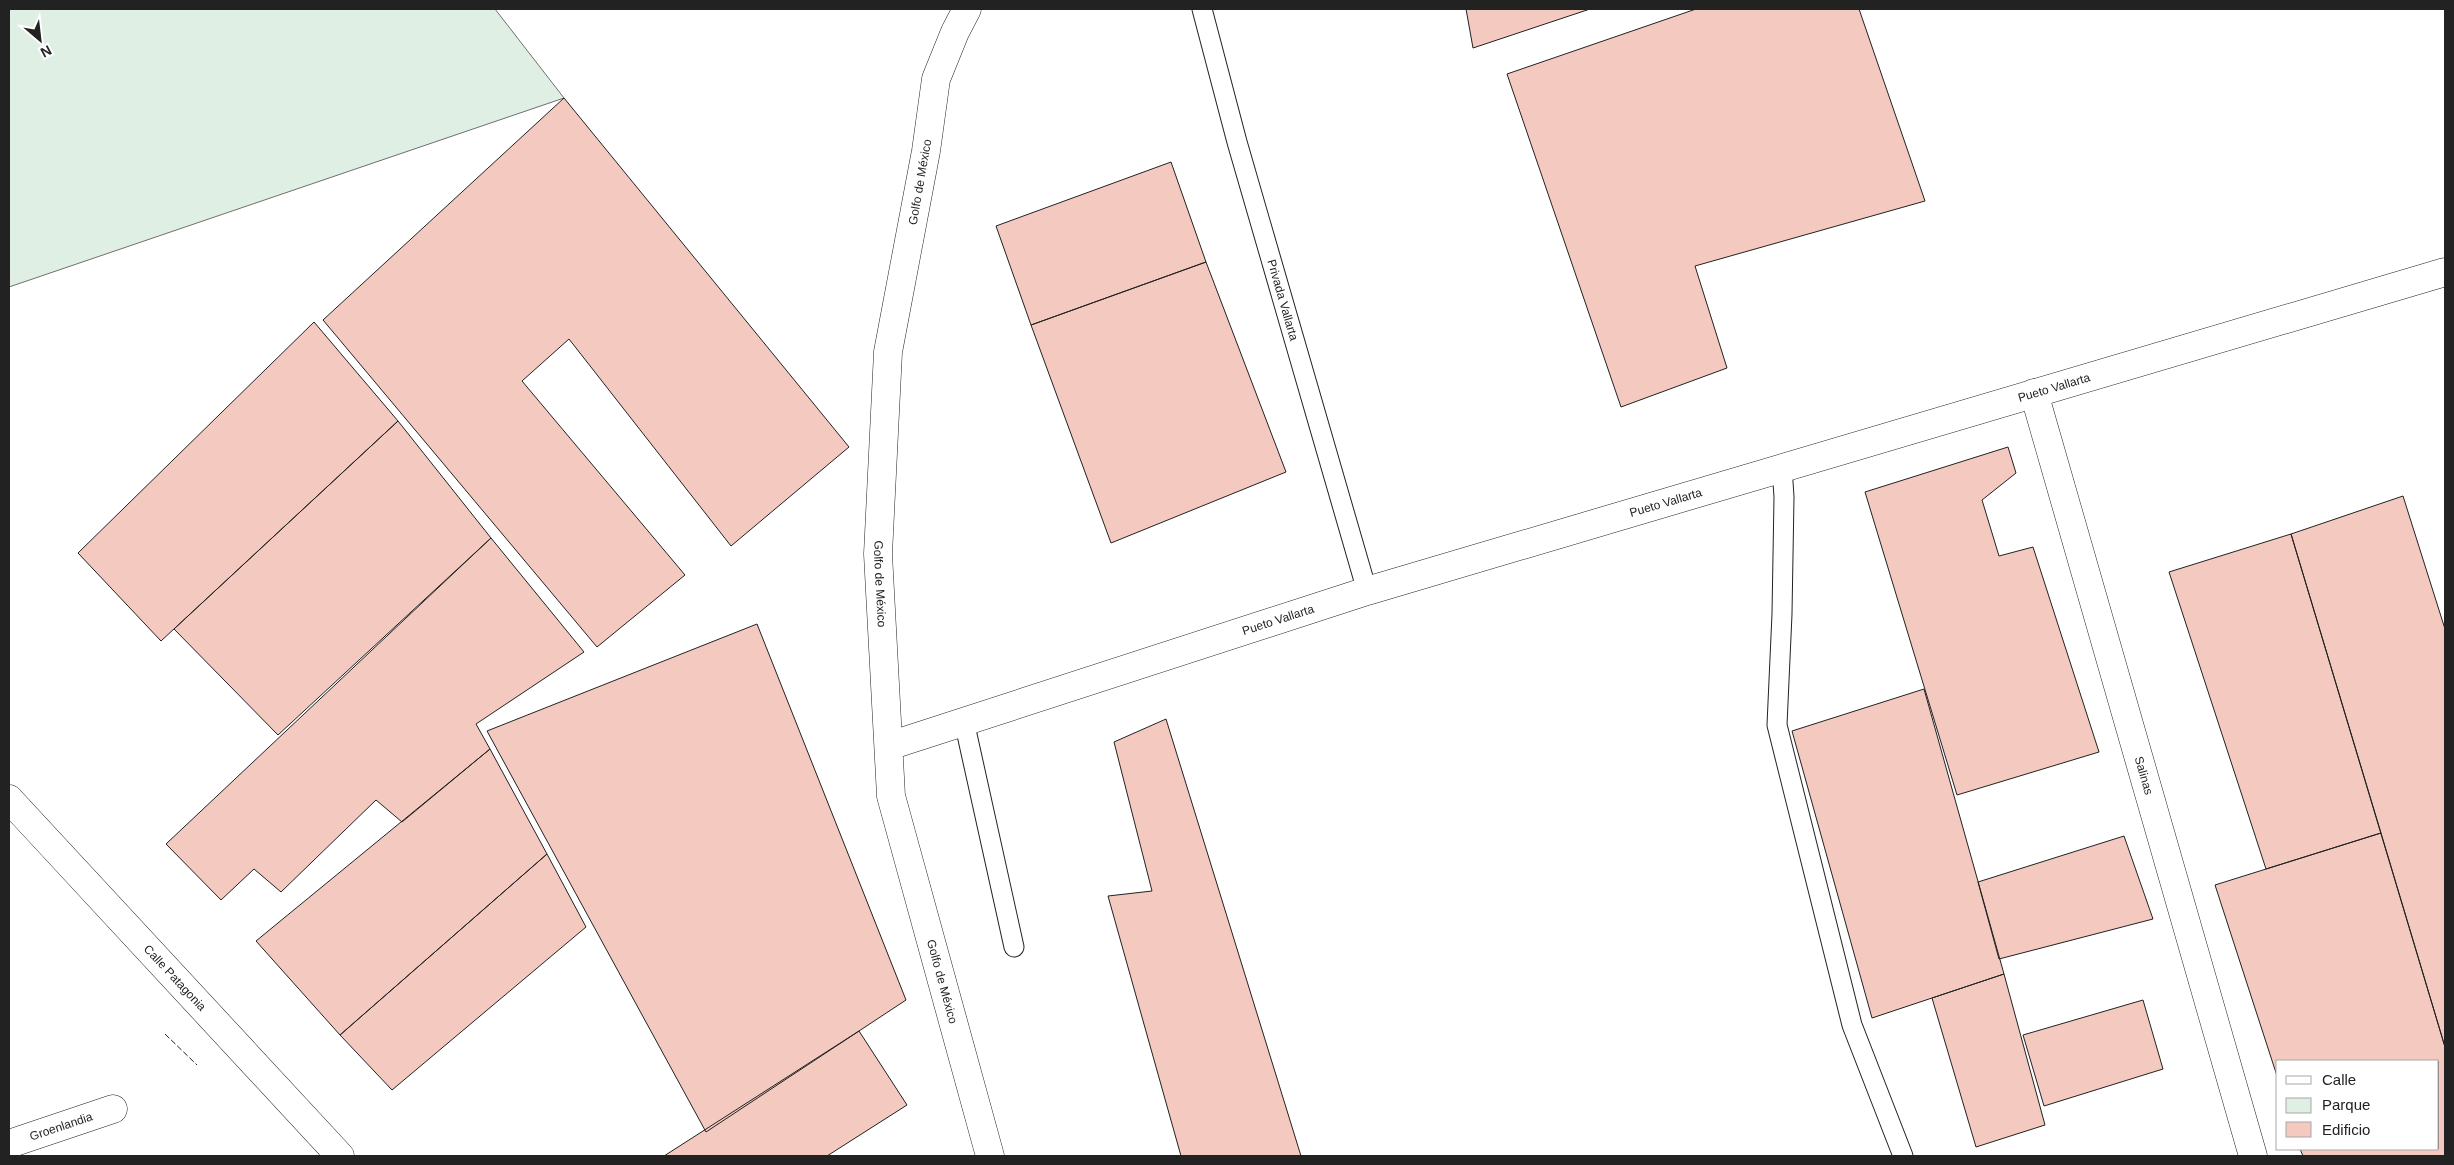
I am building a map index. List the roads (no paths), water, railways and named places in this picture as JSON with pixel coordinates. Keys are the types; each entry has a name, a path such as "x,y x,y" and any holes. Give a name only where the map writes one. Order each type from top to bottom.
{"street":[{"name":"Golfo de México","path":"967,9 955,32 936,79 926,151 888,352 878,554 891,796 990,1156"},
{"name":"Pueto Vallarta","path":"889,746 1367,590 2445,272"},
{"name":"Salinas","path":"2034,393 2253,1156"},
{"name":"Calle Patagonia","path":"9,799 340,1156"},
{"name":"Groenlandia","path":"9,1144 113,1109"}],"lane":[{"name":"Privada Vallarta","path":"1202,9 1237,142 1367,590"},
{"path":"1782,467 1784,497 1782,604 1777,724 1852,1026 1903,1156"},
{"path":"964,721 1014,947"}]}
